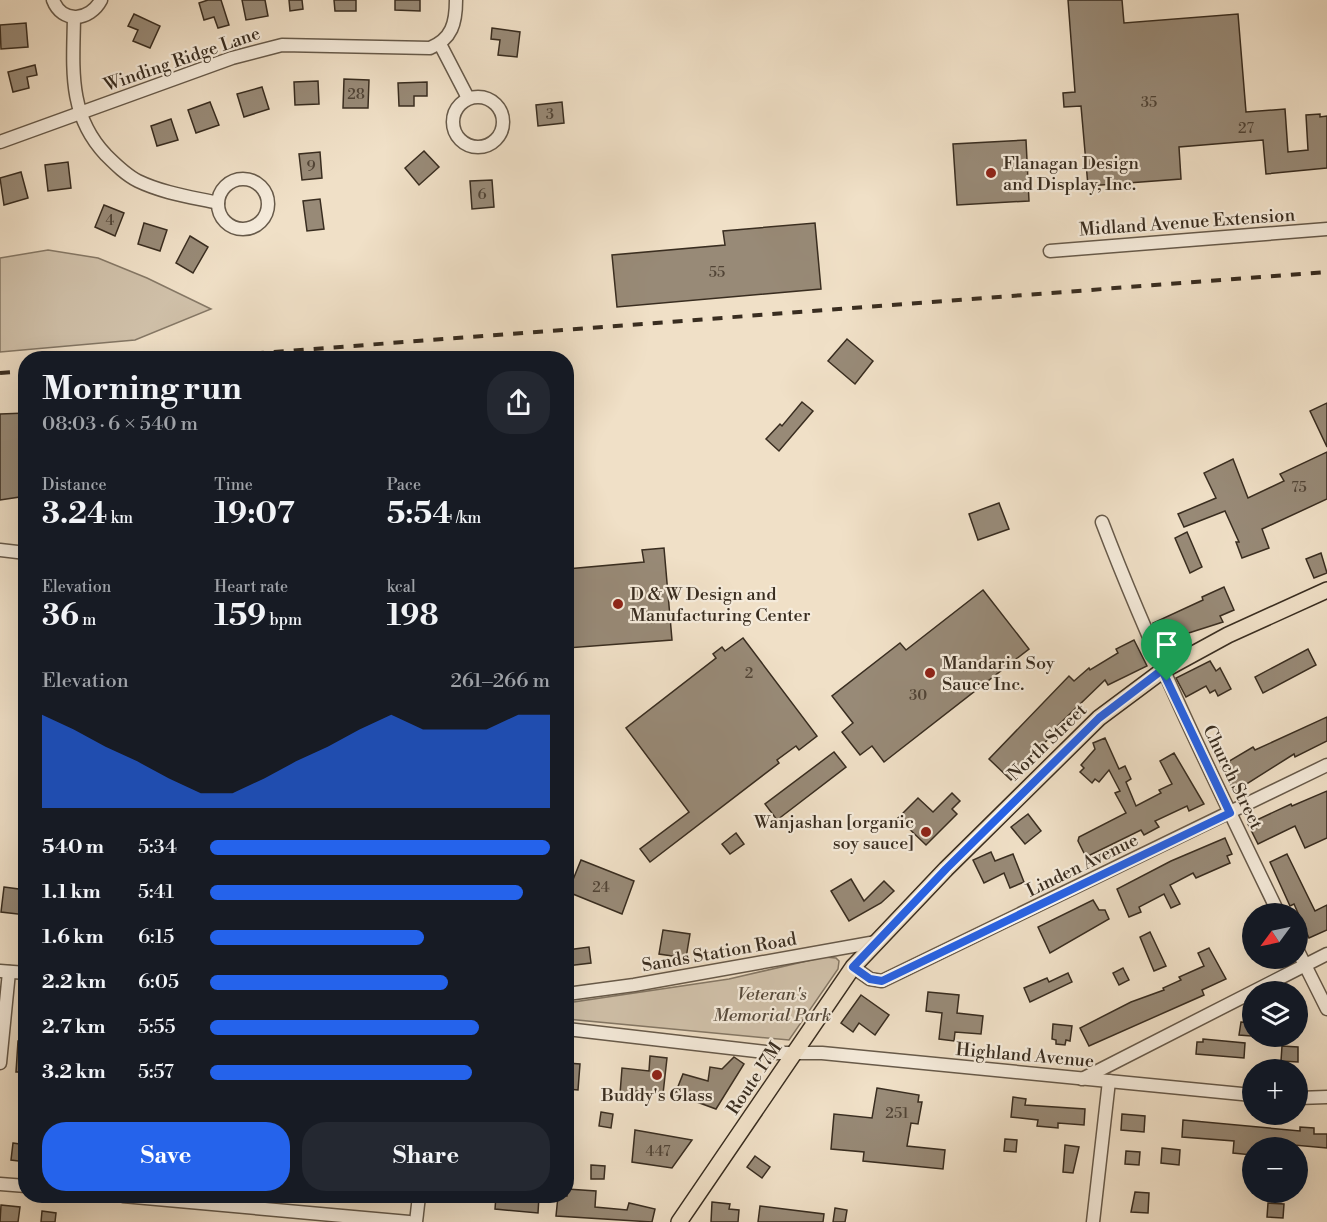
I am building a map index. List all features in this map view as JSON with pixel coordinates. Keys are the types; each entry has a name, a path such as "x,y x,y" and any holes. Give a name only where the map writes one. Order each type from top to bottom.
{"main road":[{"name":"North Street","path":"887,929 1099,718 1162,670 1228,635 1327,590"},
{"name":"Route 17M","path":"679,1222 853,967 887,929"}],"street":[{"path":"52,0 58,10 74,18 90,14 101,0"},
{"path":"456,0 453,30 440,44 468,98"},
{"path":"74,18 73,77 79,114 89,134 103,152 137,181 218,203"},
{"name":"Winding Ridge Lane","path":"0,142 232,58 270,47 419,49 440,44"},
{"path":"484,97 498,106 502,114 502,130 498,137 485,147 468,146 460,141 453,126 455,109 468,98 484,97"},
{"path":"248,178 263,187 269,203 264,219 251,228 243,229 228,224 219,211 218,203 224,187 231,181 248,178"},
{"name":"Midland Avenue Extension","path":"1050,251 1327,229"},
{"name":"Church Street","path":"1102,522 1162,670 1274,903"},
{"path":"0,550 18,552"},
{"name":"Linden Avenue","path":"853,967 870,979 882,981 1327,765"},
{"name":"Sands Station Road","path":"574,993 634,986 876,942"},
{"path":"1308,963 1327,954"},
{"path":"1308,968 1327,1009"},
{"path":"1082,1079 1296,969"},
{"path":"0,1063 4,971"},
{"name":"Highland Avenue","path":"574,1030 774,1053 794,1052 1242,1094"},
{"path":"1093,1222 1108,1081"},
{"path":"1308,1098 1327,1097"},
{"path":"0,1184 18,1185"},
{"path":"200,1203 409,1222"},
{"path":"416,1222 418,1203"}],"green space":[{"path":"48,250 98,258 147,278 211,309 135,340 0,352 0,258"},
{"name":"Veteran's Memorial Park","path":"824,957 836,958 839,961 838,969 789,1040 574,1020 574,1002 729,979"}],"building":[{"path":"221,0 229,25 218,28 214,17 204,20 199,3"},
{"path":"242,0 265,0 268,16 246,20"},
{"path":"289,0 302,0 303,9 290,11"},
{"path":"334,0 356,0 356,11 335,11"},
{"path":"395,0 420,0 420,11 395,10"},
{"path":"1068,0 1122,0 1124,23 1238,14 1246,112 1285,109 1288,152 1308,150 1306,115 1327,116 1327,168 1266,174 1263,140 1179,147 1181,179 1088,186 1081,106 1064,107 1063,93 1075,92"},
{"path":"134,14 160,26 150,48 133,41 138,30 128,26"},
{"path":"26,23 28,47 1,49 0,25"},
{"path":"492,28 520,32 517,57 498,55 500,40 491,39"},
{"path":"35,65 37,75 27,77 29,88 13,92 8,72"},
{"path":"344,79 369,80 368,108 343,108"},
{"path":"318,81 319,104 295,105 294,82"},
{"path":"427,82 427,96 414,96 414,106 399,106 398,83"},
{"path":"262,87 269,109 244,117 237,94"},
{"path":"210,102 219,125 196,133 188,110"},
{"path":"562,102 564,123 538,126 536,105"},
{"path":"171,119 178,140 157,146 151,126"},
{"name":"Flanagan Design and Display, Inc.","path":"1026,140 1029,201 957,205 953,144"},
{"path":"424,151 439,167 419,185 405,168"},
{"path":"320,152 322,178 302,180 299,154"},
{"path":"68,162 71,188 48,191 45,165"},
{"path":"21,172 28,198 4,205 0,178"},
{"path":"492,180 494,207 472,209 470,181"},
{"path":"320,199 324,229 307,231 303,201"},
{"path":"104,205 124,213 115,236 95,227"},
{"path":"144,223 167,230 160,251 138,244"},
{"path":"815,223 821,289 617,307 612,255 725,245 723,231"},
{"path":"190,236 208,247 193,273 176,263"},
{"path":"847,339 873,361 855,384 828,361"},
{"path":"802,402 813,411 779,451 766,439 780,424 782,426"},
{"path":"1327,403 1327,447 1310,411"},
{"path":"18,413 18,497 0,500 0,414"},
{"path":"1327,452 1327,499 1262,529 1269,548 1242,558 1236,542 1239,542 1225,511 1184,527 1178,514 1216,498 1204,473 1233,459 1248,498 1284,481 1280,474"},
{"path":"999,503 1009,529 978,540 969,514"},
{"path":"1187,532 1202,567 1190,573 1175,538"},
{"name":"D & W Design and Manufacturing Center","path":"664,548 672,640 574,647 574,568 644,562 642,550"},
{"path":"1321,553 1327,573 1314,578 1306,559"},
{"path":"1224,587 1234,610 1220,616 1223,622 1173,638 1176,646 1165,650 1153,623 1203,600 1202,597"},
{"name":"Mandarin Soy Sauce Inc.","path":"983,590 1029,649 884,762 872,746 860,755 842,732 853,723 832,696 900,643 906,650"},
{"path":"743,638 817,736 799,750 796,746 777,760 779,763 650,862 640,849 689,812 626,728 716,658 713,654 722,647 725,651"},
{"path":"1134,640 1147,666 1108,685 1105,680 1048,735 1050,737 1011,780 989,759 1069,676 1074,681 1089,668 1090,670 1118,653 1116,649"},
{"path":"1308,649 1316,665 1263,693 1255,677"},
{"path":"1210,661 1216,671 1220,668 1231,689 1218,696 1215,690 1210,693 1206,686 1186,697 1176,678"},
{"path":"1327,717 1327,741 1295,757 1294,754 1234,792 1221,766 1253,747 1255,750"},
{"path":"1105,738 1119,769 1125,766 1131,779 1126,782 1136,806 1161,793 1159,790 1172,784 1160,761 1174,753 1204,804 1189,811 1187,806 1155,821 1159,827 1144,835 1141,830 1086,857 1078,841 1079,837 1126,813 1115,793 1120,791 1109,770 1099,782 1095,779 1092,783 1080,772 1084,768 1081,765 1095,749 1093,743"},
{"path":"834,752 846,767 777,820 765,804"},
{"path":"1327,791 1327,838 1305,848 1295,826 1258,844 1248,824 1291,804 1292,806"},
{"name":"Wanjashan [organic soy sauce]","path":"952,793 960,801 952,809 957,814 926,845 898,818 918,798 933,812"},
{"path":"1028,814 1041,831 1025,844 1011,827"},
{"path":"736,833 744,844 730,854 722,844"},
{"path":"1225,838 1232,854 1227,856 1230,863 1196,878 1193,873 1170,885 1180,904 1171,908 1164,894 1139,907 1141,912 1129,917 1117,889 1171,861"},
{"path":"991,852 995,861 1013,854 1024,882 1010,888 1004,873 984,883 973,860"},
{"path":"1287,854 1315,911 1327,905 1327,930 1309,938 1308,903 1289,903 1270,862"},
{"path":"581,860 634,881 622,914 574,894 574,877"},
{"path":"851,879 864,901 884,881 894,891 881,903 849,921 831,891"},
{"path":"4,887 18,889 18,914 1,912"},
{"path":"1093,900 1099,910 1105,910 1109,919 1050,953 1038,927"},
{"path":"663,930 690,934 686,958 659,954"},
{"path":"1150,932 1166,966 1154,971 1140,937"},
{"path":"589,947 591,963 574,965 574,949"},
{"path":"1209,948 1226,979 1202,990 1204,995 1089,1046 1080,1028 1131,1002 1164,990 1163,988 1181,980 1179,977 1204,966 1198,953"},
{"path":"1123,968 1129,980 1119,985 1113,973"},
{"path":"1068,973 1072,982 1030,1002 1024,988 1047,978 1049,982"},
{"path":"928,992 959,995 957,1013 983,1016 981,1034 955,1032 954,1041 939,1039 942,1013 926,1011"},
{"path":"861,995 889,1015 875,1035 859,1023 853,1032 841,1023"},
{"path":"1241,1022 1242,1022 1242,1035 1239,1035"},
{"path":"1053,1024 1072,1026 1070,1041 1066,1040 1065,1045 1056,1044 1056,1040 1052,1039"},
{"path":"1203,1039 1242,1043 1242,1047 1245,1047 1244,1058 1196,1054 1197,1042 1203,1042"},
{"path":"18,1041 18,1072 16,1072"},
{"path":"1282,1047 1298,1047 1298,1059 1281,1059"},
{"path":"650,1056 667,1058 663,1094 635,1091 634,1095 620,1094 622,1068 649,1071"},
{"path":"734,1057 744,1064 716,1109 675,1094 683,1074 708,1081 710,1067 722,1069"},
{"path":"574,1064 580,1064 578,1090 574,1090"},
{"path":"877,1088 919,1095 918,1102 922,1102 918,1124 911,1123 907,1146 945,1150 943,1169 863,1161 864,1152 831,1149 834,1114 872,1118"},
{"path":"1013,1097 1026,1099 1025,1105 1085,1109 1084,1125 1058,1123 1058,1128 1037,1126 1038,1120 1011,1117"},
{"path":"601,1112 613,1114 611,1128 599,1126"},
{"path":"1122,1114 1145,1116 1144,1132 1121,1130"},
{"path":"1183,1120 1300,1131 1300,1127 1314,1128 1314,1134 1327,1134 1327,1148 1308,1146 1308,1137 1242,1137 1242,1154 1233,1153 1234,1141 1182,1137"},
{"path":"635,1130 692,1140 672,1168 632,1162"},
{"path":"1005,1139 1017,1140 1016,1152 1004,1151"},
{"path":"13,1143 18,1144 18,1161 11,1160"},
{"path":"1065,1145 1079,1147 1073,1173 1063,1172"},
{"path":"1162,1148 1180,1150 1179,1165 1161,1163"},
{"path":"1126,1151 1140,1152 1139,1165 1125,1164"},
{"path":"755,1156 770,1167 762,1178 747,1167"},
{"path":"591,1165 605,1166 604,1179 591,1179"},
{"path":"574,1189 596,1191 595,1207 627,1210 629,1203 655,1209 652,1222 556,1216 557,1203 574,1203"},
{"path":"1135,1192 1149,1193 1148,1213 1131,1212"},
{"path":"712,1202 730,1204 729,1209 739,1210 738,1222 711,1222"},
{"path":"495,1203 539,1203 538,1213 495,1209"},
{"path":"1268,1203 1284,1204 1283,1218 1267,1217"},
{"path":"1,1205 20,1207 18,1222 0,1222"},
{"path":"760,1206 824,1214 823,1222 758,1222"},
{"path":"835,1208 847,1210 845,1222 833,1222"},
{"path":"42,1211 56,1213 55,1222 41,1222"}],"railway":[{"path":"286,351 1327,272"},
{"path":"0,373 18,372"}],"place":[{"name":"Flanagan Design and Display, Inc.","path":"991,173"},
{"name":"D & W Design and Manufacturing Center","path":"618,604"},
{"name":"Mandarin Soy Sauce Inc.","path":"930,673"},
{"name":"Wanjashan [organic soy sauce]","path":"926,832"},
{"name":"Buddy's Glass","path":"657,1075"}],"route":[{"path":"1162,670 1167,681 1230,813 882,981 870,979 853,967 946,869 1099,718 1162,670"}]}
